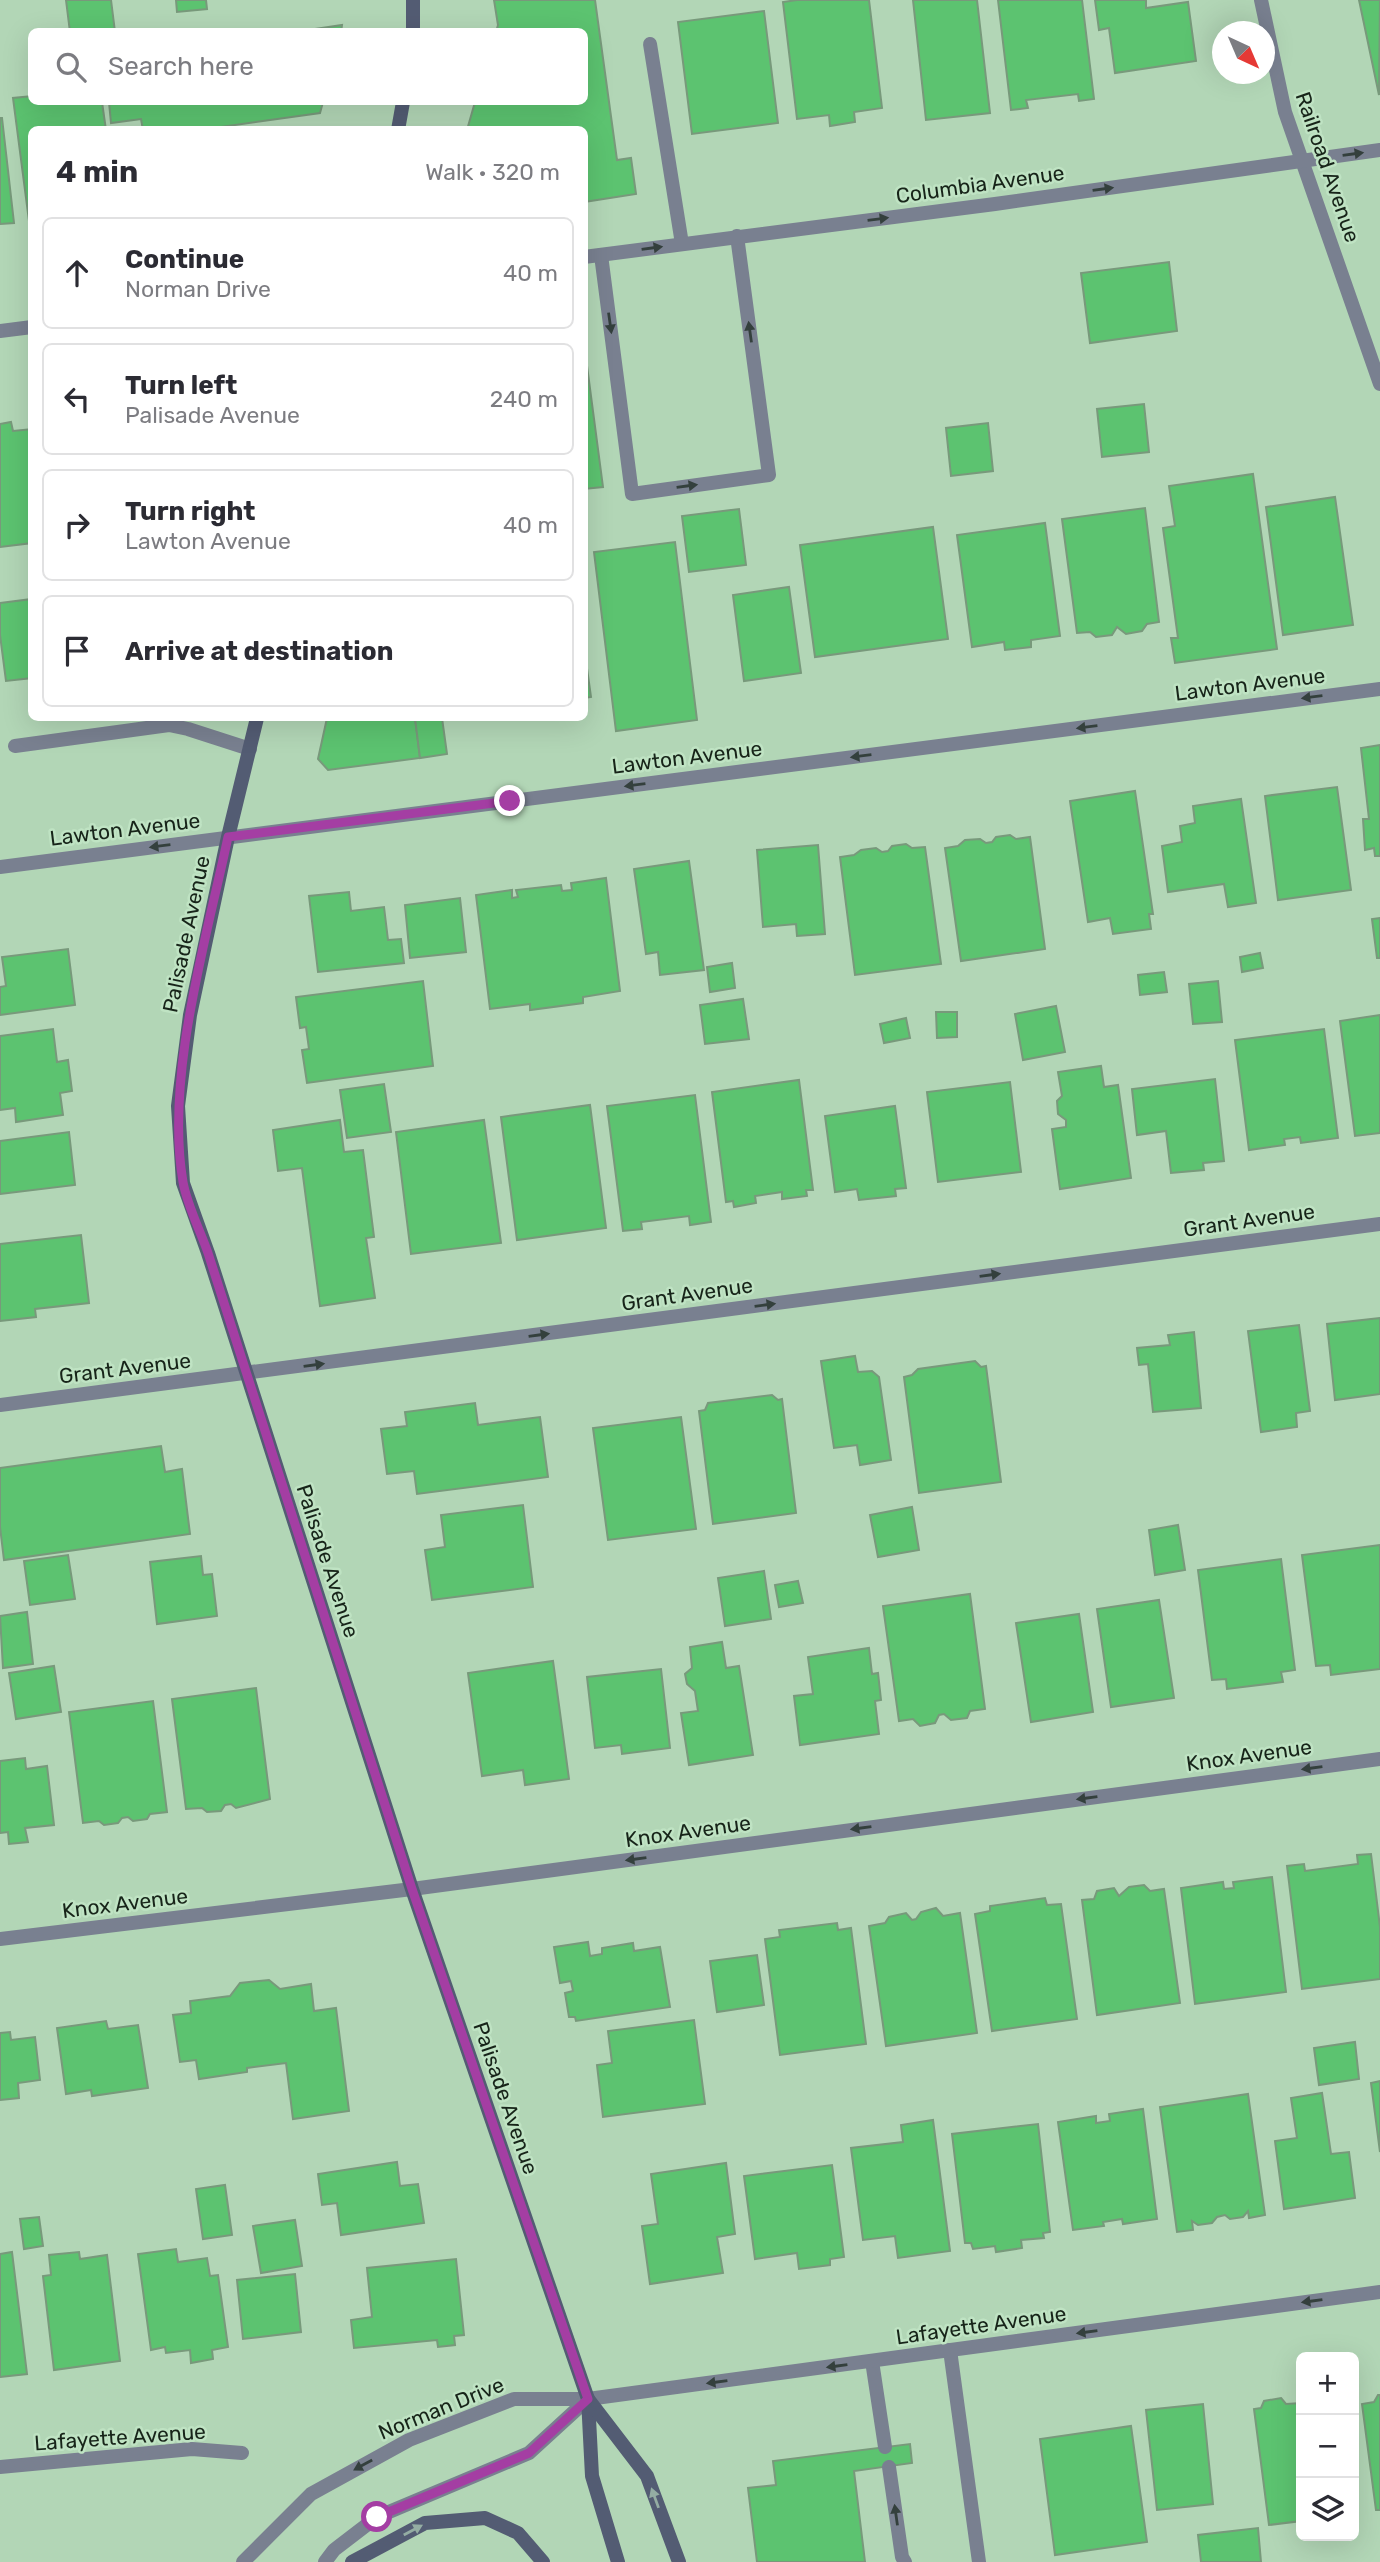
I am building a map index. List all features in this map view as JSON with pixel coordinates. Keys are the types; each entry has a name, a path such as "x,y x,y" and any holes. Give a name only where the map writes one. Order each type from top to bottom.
{"main road":[{"path":"413,0 413,28"},
{"path":"399,126 402,105"},
{"name":"Palisade Avenue","path":"256,721 228,837 190,1015 178,1106 183,1183 208,1253 412,1889 588,2399 592,2476 618,2562"},
{"name":"Palisade Avenue","path":"588,2399 647,2476 679,2562"},
{"path":"352,2562 425,2523 485,2518 518,2533 543,2562"}],"street":[{"name":"Railroad Avenue","path":"1261,0 1285,112 1380,384"},
{"path":"650,44 682,244"},
{"name":"Columbia Avenue","path":"588,257 995,204 1380,150"},
{"path":"601,255 632,494 755,477 769,475 737,236"},
{"path":"0,331 28,328"},
{"name":"Lawton Avenue","path":"0,867 1380,689"},
{"path":"15,746 169,726 188,729 250,749"},
{"name":"Grant Avenue","path":"0,1405 1380,1224"},
{"name":"Knox Avenue","path":"0,1939 412,1889 1380,1759"},
{"name":"Lafayette Avenue","path":"588,2399 1380,2292"},
{"path":"950,2350 979,2562"},
{"path":"872,2361 885,2447"},
{"name":"Norman Drive","path":"243,2562 311,2494 409,2440 514,2399 588,2399"},
{"path":"325,2562 334,2550 377,2517 529,2453 588,2399"},
{"name":"Lafayette Avenue","path":"0,2467 192,2449 242,2453"},
{"path":"889,2466 902,2557 905,2562"}],"building":[{"path":"66,0 111,0 114,28 70,28"},
{"path":"176,0 206,0 207,9 177,12"},
{"path":"494,0 595,0 617,160 631,158 636,194 588,201 588,126 468,126 474,105 588,105 588,28 497,28"},
{"path":"869,0 882,108 854,112 855,122 830,126 829,115 797,119 783,2"},
{"path":"913,0 977,0 990,113 926,120"},
{"path":"998,0 1082,0 1094,99 1079,101 1078,94 1026,100 1028,108 1011,110"},
{"path":"1095,0 1146,0 1146,8 1188,2 1196,61 1115,73 1109,28 1099,30"},
{"path":"1359,0 1380,0 1379,95"},
{"path":"764,11 778,123 692,134 678,22"},
{"path":"28,96 28,105 102,105 105,126 28,126 28,213 13,98"},
{"path":"109,105 322,105 320,113 228,126 142,126 141,119 111,123"},
{"path":"0,118 14,223 0,224"},
{"path":"1169,262 1177,331 1090,343 1081,273"},
{"path":"588,373 603,487 588,489"},
{"path":"1144,404 1149,452 1102,457 1097,409"},
{"path":"11,422 13,431 28,429 28,544 0,547 0,424"},
{"path":"988,423 993,471 951,476 946,428"},
{"path":"1253,474 1277,649 1175,663 1171,638 1178,638 1163,528 1175,526 1169,486"},
{"path":"1335,497 1353,625 1283,635 1266,507"},
{"path":"1145,508 1159,622 1147,624 1142,631 1126,634 1117,627 1112,635 1096,637 1090,632 1077,633 1062,519"},
{"path":"739,509 746,565 689,572 682,516"},
{"path":"1045,523 1060,636 1031,640 1031,647 1005,650 1004,642 972,647 957,535"},
{"path":"933,527 948,639 815,657 800,545"},
{"path":"675,542 697,720 616,731 594,552"},
{"path":"789,587 801,673 744,681 733,595"},
{"path":"28,600 28,678 6,681 0,635 0,603"},
{"path":"588,676 591,697 588,697"},
{"path":"326,721 415,721 420,758 328,770 318,759"},
{"path":"415,721 442,721 447,754 420,758"},
{"path":"1380,745 1380,856 1375,856 1374,848 1365,850 1363,819 1369,819 1361,748"},
{"path":"1337,787 1351,890 1278,900 1265,796"},
{"path":"1135,791 1153,914 1149,914 1151,929 1113,934 1110,918 1088,922 1070,801"},
{"path":"1241,799 1256,903 1228,907 1224,884 1168,892 1162,846 1182,842 1180,826 1195,823 1193,806"},
{"path":"1010,835 1016,839 1030,837 1045,949 961,961 945,848 958,846 965,840 980,839 986,843 992,842 996,837"},
{"path":"906,844 912,848 925,847 941,964 855,975 840,857 876,848 882,852 888,851 892,846"},
{"path":"818,845 825,934 797,936 796,924 763,927 757,850"},
{"path":"689,861 704,970 660,975 658,952 646,954 634,869"},
{"path":"606,878 620,991 583,997 583,1003 530,1010 530,1004 490,1009 476,895 512,890 512,898 518,897 516,890 561,885 562,891 572,890 571,883"},
{"path":"349,892 351,911 384,907 388,940 401,939 404,963 318,972 309,896"},
{"path":"460,898 466,952 410,958 405,905"},
{"path":"1380,918 1380,958 1377,958 1372,919"},
{"path":"68,949 75,1005 0,1015 0,987 6,986 2,957"},
{"path":"1260,953 1263,968 1242,972 1240,957"},
{"path":"732,963 735,988 710,992 707,967"},
{"path":"1164,972 1167,992 1140,995 1138,975"},
{"path":"423,981 433,1066 307,1083 302,1050 309,1049 306,1027 300,1028 296,997"},
{"path":"1218,981 1222,1022 1193,1024 1189,984"},
{"path":"743,999 749,1039 705,1044 700,1005"},
{"path":"1056,1006 1065,1052 1023,1060 1015,1014"},
{"path":"936,1012 957,1012 957,1037 937,1038"},
{"path":"1380,1015 1380,1133 1355,1136 1340,1021"},
{"path":"906,1018 910,1038 884,1043 880,1024"},
{"path":"53,1029 57,1062 68,1060 72,1091 60,1093 63,1115 16,1122 15,1108 0,1110 0,1036"},
{"path":"1324,1029 1338,1138 1301,1143 1300,1137 1284,1139 1285,1145 1249,1150 1235,1040"},
{"path":"1101,1066 1104,1087 1118,1085 1131,1178 1060,1189 1052,1129 1066,1127 1066,1120 1058,1114 1057,1101 1062,1096 1058,1072"},
{"path":"1215,1079 1224,1161 1203,1163 1204,1170 1171,1173 1166,1131 1137,1135 1132,1089"},
{"path":"799,1080 813,1190 806,1190 807,1196 782,1199 782,1192 755,1196 756,1203 734,1207 733,1201 726,1202 712,1092"},
{"path":"1010,1082 1021,1172 938,1182 927,1092"},
{"path":"384,1084 391,1132 347,1138 340,1090"},
{"path":"695,1095 711,1222 690,1225 689,1216 641,1222 642,1229 623,1231 607,1106"},
{"path":"590,1105 606,1228 517,1240 501,1117"},
{"path":"895,1106 906,1188 895,1189 896,1196 859,1200 857,1189 835,1192 825,1116"},
{"path":"340,1120 344,1152 363,1150 374,1237 366,1238 375,1298 320,1306 302,1168 278,1171 273,1130"},
{"path":"484,1120 501,1243 411,1254 396,1132"},
{"path":"69,1132 75,1185 0,1194 0,1141"},
{"path":"81,1235 89,1303 35,1309 36,1317 0,1321 0,1244"},
{"path":"1380,1318 1380,1394 1335,1400 1327,1324"},
{"path":"1299,1325 1310,1411 1296,1413 1297,1427 1261,1432 1248,1331"},
{"path":"1194,1332 1201,1408 1153,1412 1148,1364 1139,1365 1137,1348 1170,1345 1168,1335"},
{"path":"855,1356 858,1372 872,1371 879,1377 891,1460 860,1465 857,1445 834,1448 821,1361"},
{"path":"975,1361 981,1367 986,1366 1001,1482 919,1493 904,1377 912,1375 918,1369"},
{"path":"772,1395 778,1400 782,1399 796,1513 713,1524 699,1411 705,1410 708,1403"},
{"path":"475,1403 478,1425 540,1417 548,1477 417,1494 414,1471 387,1474 381,1429 407,1426 405,1412"},
{"path":"681,1417 696,1529 608,1540 593,1428"},
{"path":"161,1446 165,1472 182,1469 190,1534 4,1560 0,1527 0,1468"},
{"path":"523,1505 533,1587 432,1600 425,1550 445,1547 441,1515"},
{"path":"912,1507 919,1550 878,1557 870,1515"},
{"path":"1178,1525 1185,1570 1155,1575 1149,1530"},
{"path":"1380,1545 1380,1669 1331,1675 1330,1665 1316,1666 1302,1555"},
{"path":"68,1555 75,1599 30,1605 24,1561"},
{"path":"201,1556 203,1575 212,1574 217,1616 157,1624 150,1562"},
{"path":"1281,1559 1295,1670 1281,1672 1283,1682 1227,1689 1226,1679 1212,1680 1198,1570"},
{"path":"764,1571 771,1619 725,1626 718,1578"},
{"path":"798,1581 803,1603 779,1607 775,1585"},
{"path":"970,1594 985,1709 970,1711 967,1718 951,1720 944,1714 939,1715 935,1723 920,1726 913,1719 899,1721 883,1606"},
{"path":"1159,1600 1174,1698 1111,1707 1097,1609"},
{"path":"27,1612 33,1664 3,1668 0,1616"},
{"path":"1079,1614 1093,1712 1031,1722 1016,1623"},
{"path":"722,1642 726,1668 739,1666 753,1755 689,1765 681,1713 698,1711 695,1691 687,1684 685,1674 692,1668 690,1647"},
{"path":"869,1648 872,1674 878,1673 881,1700 875,1701 879,1734 800,1745 794,1696 813,1694 808,1657"},
{"path":"553,1661 569,1779 525,1785 523,1770 482,1776 468,1673"},
{"path":"54,1666 61,1712 16,1719 9,1673"},
{"path":"661,1669 670,1748 622,1754 621,1745 595,1748 587,1677"},
{"path":"256,1688 270,1799 236,1808 231,1804 225,1805 221,1811 186,1809 172,1699"},
{"path":"153,1701 167,1812 150,1814 147,1819 133,1821 128,1817 122,1818 118,1823 104,1825 99,1821 83,1823 69,1712"},
{"path":"25,1758 26,1769 47,1766 54,1825 25,1828 28,1842 9,1844 8,1832 0,1833 0,1761"},
{"path":"1371,1854 1380,1927 1380,1979 1302,1989 1287,1866 1304,1864 1305,1871 1358,1864 1357,1855"},
{"path":"1272,1877 1286,1992 1195,2004 1181,1888 1223,1882 1224,1889 1234,1888 1233,1882"},
{"path":"1144,1885 1150,1891 1164,1889 1180,2003 1097,2015 1082,1900 1094,1899 1097,1891 1114,1888 1119,1896 1129,1887"},
{"path":"1045,1898 1047,1905 1061,1904 1077,2019 992,2031 975,1914 990,1911 990,1906"},
{"path":"936,1908 943,1916 960,1913 977,2033 886,2046 869,1926 885,1923 889,1917 906,1913 912,1920 916,1919 921,1912"},
{"path":"837,1923 838,1930 851,1928 866,2044 780,2055 765,1939 780,1937 779,1930"},
{"path":"588,1942 590,1956 602,1954 602,1948 633,1943 634,1951 660,1947 670,2007 576,2021 575,2017 569,2017 565,1993 573,1991 571,1981 560,1983 554,1947"},
{"path":"757,1955 764,2005 717,2012 710,1961"},
{"path":"269,1980 280,1989 311,1984 314,2011 336,2008 349,2111 293,2119 286,2063 247,2068 247,2072 199,2079 196,2060 180,2062 173,2015 191,2013 190,2001 230,1996 240,1983"},
{"path":"694,2020 705,2104 603,2117 597,2065 612,2063 608,2031"},
{"path":"106,2021 108,2029 138,2025 148,2088 92,2096 91,2090 66,2094 57,2028"},
{"path":"10,2032 11,2040 35,2037 40,2080 18,2083 19,2098 0,2100 0,2033"},
{"path":"1355,2042 1359,2079 1319,2085 1314,2048"},
{"path":"1380,2081 1380,2152 1371,2083"},
{"path":"1322,2093 1331,2154 1349,2152 1355,2198 1284,2209 1275,2141 1297,2138 1291,2098"},
{"path":"1248,2094 1265,2215 1249,2218 1248,2211 1243,2217 1217,2217 1212,2223 1198,2225 1192,2221 1193,2230 1177,2232 1160,2107"},
{"path":"1143,2109 1157,2219 1123,2224 1122,2219 1103,2222 1104,2226 1073,2230 1058,2122 1096,2116 1096,2123 1110,2121 1109,2114"},
{"path":"933,2120 950,2251 898,2258 895,2236 863,2240 851,2148 903,2142 901,2125"},
{"path":"1038,2124 1050,2232 1043,2233 1044,2238 1021,2240 1022,2248 996,2252 995,2246 973,2249 971,2243 965,2243 952,2134"},
{"path":"397,2162 400,2186 418,2184 424,2223 341,2235 337,2203 322,2205 318,2174"},
{"path":"726,2163 735,2234 717,2237 723,2273 650,2284 642,2226 658,2224 651,2174"},
{"path":"832,2165 844,2257 830,2259 830,2265 799,2269 797,2253 755,2259 744,2176"},
{"path":"225,2185 232,2235 203,2239 196,2189"},
{"path":"39,2217 43,2246 24,2249 20,2219"},
{"path":"295,2220 302,2266 261,2273 253,2226"},
{"path":"176,2249 178,2262 207,2258 210,2276 218,2275 228,2347 212,2350 213,2359 191,2363 190,2350 166,2353 165,2347 151,2350 138,2254"},
{"path":"12,2252 27,2374 0,2377 0,2254"},
{"path":"79,2252 80,2259 107,2255 120,2361 54,2370 43,2276 51,2275 49,2255"},
{"path":"456,2259 464,2335 454,2336 455,2345 438,2347 437,2340 354,2348 351,2320 372,2317 367,2268"},
{"path":"295,2274 301,2332 243,2339 237,2280"},
{"path":"1378,2395 1380,2510 1376,2510 1362,2404 1374,2402"},
{"path":"1281,2398 1286,2404 1296,2403 1296,2522 1269,2525 1254,2409 1261,2408 1264,2401"},
{"path":"1203,2404 1213,2504 1157,2510 1146,2410"},
{"path":"1131,2426 1147,2542 1055,2555 1040,2439"},
{"path":"910,2444 912,2463 854,2471 865,2562 757,2562 748,2488 776,2485 773,2461"},
{"path":"1258,2528 1261,2562 1201,2562 1198,2535"}],"route":[{"path":"377,2517 529,2453 588,2399 412,1889 208,1253 183,1183 178,1106 190,1015 228,837 510,801"}]}
